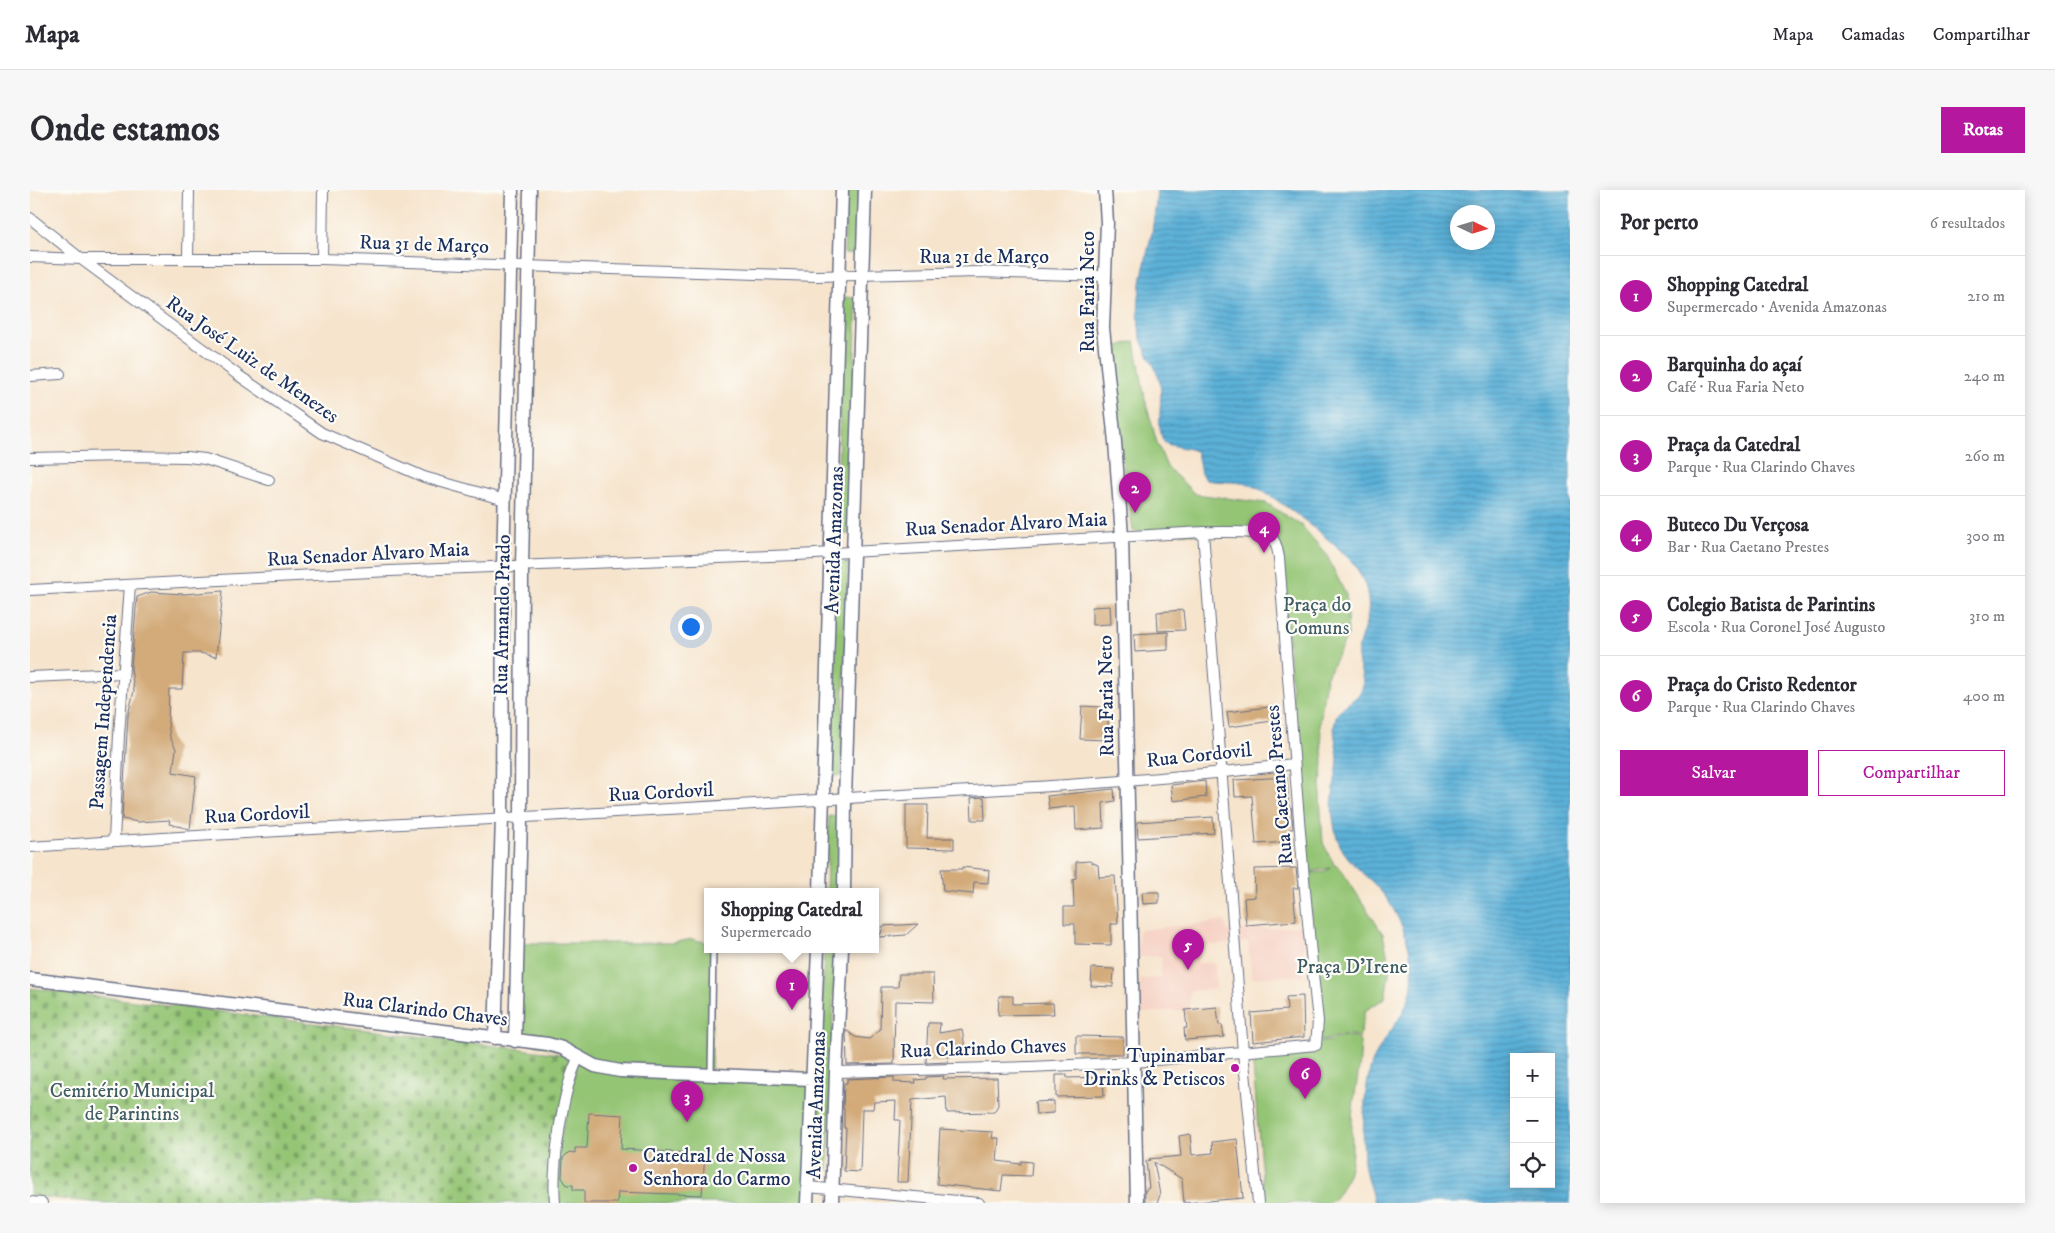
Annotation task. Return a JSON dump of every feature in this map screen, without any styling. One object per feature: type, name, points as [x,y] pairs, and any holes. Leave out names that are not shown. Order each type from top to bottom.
[{"type":"street","points":[[188,258],[190,190]]},
{"type":"street","points":[[322,259],[323,190]]},
{"type":"street","name":"Rua Armando Prado","points":[[496,1038],[502,818],[504,500],[512,190]]},
{"type":"street","name":"Rua Armando Prado","points":[[515,1041],[530,190]]},
{"type":"street","name":"Avenida Amazonas","points":[[820,888],[842,190]]},
{"type":"street","name":"Avenida Amazonas","points":[[844,888],[845,798],[864,275],[865,190]]},
{"type":"street","name":"Rua Faria Neto","points":[[1105,190],[1107,223],[1103,328],[1115,442],[1122,536],[1137,1203]]},
{"type":"street","name":"Rua José Luiz de Menezes","points":[[30,218],[81,259],[261,392],[322,433],[424,477],[504,500]]},
{"type":"street","name":"Rua 31 de Março","points":[[30,257],[81,259],[322,259],[818,276],[978,272],[1104,276]]},
{"type":"street","points":[[30,376],[60,374]]},
{"type":"street","points":[[30,458],[187,457],[206,459],[268,480]]},
{"type":"street","points":[[1203,532],[1243,1052],[1258,1203]]},
{"type":"street","name":"Rua Senador Alvaro Maia","points":[[30,590],[797,555],[1203,532],[1264,535],[1272,538],[1276,546]]},
{"type":"street","name":"Rua Caetano Prestes","points":[[1276,546],[1279,558],[1293,764],[1318,1021]]},
{"type":"street","name":"Passagem Independencia","points":[[114,841],[130,585]]},
{"type":"street","points":[[30,677],[123,673]]},
{"type":"street","name":"Rua Cordovil","points":[[30,847],[1128,781],[1222,773],[1293,764]]},
{"type":"street","name":"Avenida Amazonas","points":[[807,1203],[818,953]]},
{"type":"street","name":"Avenida Amazonas","points":[[832,1203],[842,953]]},
{"type":"street","name":"Rua Clarindo Chaves","points":[[30,979],[555,1046],[595,1066],[620,1071],[812,1080]]},
{"type":"street","name":"Rua Clarindo Chaves","points":[[836,1072],[1135,1062],[1312,1046],[1317,1042],[1318,1021]]},
{"type":"street","points":[[555,1203],[555,1171],[561,1125],[572,1073],[579,1057]]},
{"type":"street","points":[[808,1187],[979,1203]]},
{"type":"street","points":[[30,1202],[42,1203]]},
{"type":"lane","points":[[711,1075],[713,953]]},
{"type":"shaded area","points":[[1225,921],[1227,931],[1302,926],[1304,976],[1251,978],[1248,942],[1199,946],[1198,963],[1215,963],[1216,989],[1190,991],[1189,1010],[1139,1013],[1140,979],[1160,978],[1162,956],[1138,957],[1138,930]]},
{"type":"green space","points":[[847,190],[859,190],[857,254],[844,253]]},
{"type":"green space","points":[[843,297],[857,298],[848,534],[836,534]]},
{"type":"green space","name":"Praça do Comuns","points":[[1135,341],[1145,399],[1157,443],[1167,467],[1195,494],[1266,503],[1302,526],[1326,554],[1346,595],[1348,635],[1326,678],[1320,723],[1323,762],[1320,797],[1323,843],[1335,866],[1338,865],[1383,934],[1390,967],[1385,998],[1365,1011],[1359,1039],[1354,1036],[1345,1035],[1320,1041],[1308,873],[1324,872],[1331,868],[1309,872],[1303,835],[1281,551],[1265,537],[1133,531],[1106,350]]},
{"type":"green space","points":[[835,563],[848,563],[841,776],[829,776]]},
{"type":"green space","points":[[829,816],[840,816],[837,888],[826,888]]},
{"type":"green space","points":[[692,939],[704,942],[704,953],[713,953],[711,1073],[813,1077],[808,1203],[555,1203],[558,1148],[579,1056],[518,1040],[519,943],[672,943]]},
{"type":"green space","points":[[824,953],[835,953],[828,1169],[816,1170]]},
{"type":"green space","name":"Cemitério Municipal de Parintins","points":[[30,988],[569,1055],[550,1203],[103,1203],[30,1196]]},
{"type":"green space","points":[[1344,1036],[1353,1037],[1360,1041],[1360,1051],[1353,1111],[1351,1159],[1344,1184],[1330,1203],[1264,1203],[1252,1053],[1329,1041]]},
{"type":"water","points":[[1157,190],[1570,190],[1570,1203],[1374,1203],[1363,1151],[1364,1110],[1368,1082],[1373,1061],[1401,1015],[1410,995],[1412,971],[1408,945],[1393,908],[1378,888],[1353,864],[1343,850],[1336,834],[1333,819],[1332,800],[1338,760],[1334,733],[1335,722],[1342,708],[1355,698],[1362,689],[1363,680],[1358,654],[1369,606],[1367,590],[1356,567],[1349,559],[1291,510],[1253,486],[1242,483],[1206,480],[1201,474],[1197,452],[1165,443],[1163,440],[1160,427],[1160,383],[1142,341],[1138,308],[1141,282],[1152,232]]},
{"type":"building","points":[[223,591],[216,657],[200,653],[184,653],[182,689],[169,689],[168,722],[170,737],[176,749],[173,772],[196,776],[190,829],[169,824],[170,820],[138,822],[122,819],[128,715],[134,691],[131,668],[137,597],[151,592],[184,594]]},
{"type":"building","points":[[1110,606],[1111,624],[1092,625],[1092,607]]},
{"type":"building","points":[[1183,610],[1185,630],[1158,631],[1157,612]]},
{"type":"building","points":[[1168,632],[1168,650],[1135,652],[1134,634]]},
{"type":"building","points":[[1082,706],[1100,707],[1099,717],[1108,718],[1108,740],[1080,739]]},
{"type":"building","points":[[1278,706],[1280,720],[1229,727],[1227,712]]},
{"type":"building","points":[[1287,777],[1289,808],[1291,807],[1293,829],[1289,829],[1290,842],[1256,844],[1252,796],[1235,797],[1234,780]]},
{"type":"building","points":[[1205,781],[1206,797],[1173,801],[1171,785]]},
{"type":"building","points":[[1114,789],[1115,801],[1103,803],[1104,828],[1076,830],[1075,806],[1049,809],[1047,796]]},
{"type":"building","points":[[984,797],[985,820],[972,820],[971,798]]},
{"type":"building","points":[[906,805],[928,805],[927,838],[954,838],[954,849],[906,848]]},
{"type":"building","points":[[1213,817],[1214,833],[1138,838],[1137,822]]},
{"type":"building","points":[[1089,861],[1098,865],[1099,877],[1115,876],[1118,924],[1111,924],[1111,945],[1075,944],[1075,924],[1064,924],[1064,907],[1074,907],[1073,879],[1076,878],[1076,862]]},
{"type":"building","points":[[962,867],[989,870],[988,883],[974,882],[973,894],[943,891],[941,869],[962,869]]},
{"type":"building","points":[[1296,868],[1298,888],[1293,888],[1296,921],[1246,925],[1244,898],[1255,897],[1254,869]]},
{"type":"building","points":[[1142,892],[1159,892],[1159,903],[1143,904]]},
{"type":"building","points":[[918,924],[906,935],[880,937],[883,926]]},
{"type":"building","points":[[1092,968],[1114,969],[1113,987],[1091,986]]},
{"type":"building","points":[[899,974],[933,974],[934,1002],[895,1001],[894,1064],[847,1065],[846,1030],[855,1037],[869,1039],[880,1030],[881,987],[898,987]]},
{"type":"building","points":[[999,996],[1013,996],[1013,1004],[1053,1003],[1054,1014],[998,1015]]},
{"type":"building","points":[[1303,996],[1304,1037],[1253,1042],[1251,1013],[1287,1010],[1286,997]]},
{"type":"building","points":[[1217,1007],[1219,1025],[1222,1025],[1224,1037],[1185,1040],[1184,1028],[1187,1028],[1185,1010]]},
{"type":"building","points":[[928,1023],[940,1023],[939,1033],[962,1029],[966,1053],[949,1056],[948,1062],[926,1063]]},
{"type":"building","points":[[1076,1036],[1123,1037],[1123,1054],[1076,1054]]},
{"type":"building","points":[[1056,1075],[1067,1075],[1067,1078],[1103,1077],[1104,1096],[1056,1097]]},
{"type":"building","points":[[944,1076],[943,1079],[997,1078],[998,1105],[994,1112],[947,1113],[946,1097],[912,1100],[908,1182],[897,1182],[900,1120],[895,1120],[896,1101],[874,1102],[873,1109],[862,1109],[860,1172],[844,1171],[846,1128],[844,1128],[843,1109],[844,1083],[847,1083],[847,1079],[894,1077],[894,1082],[916,1083],[915,1080],[926,1079],[926,1077]]},
{"type":"building","points":[[1054,1101],[1054,1113],[1036,1114],[1035,1102]]},
{"type":"building","name":"Catedral de Nossa Senhora do Carmo","points":[[589,1113],[623,1115],[621,1149],[705,1154],[702,1195],[618,1192],[617,1203],[584,1203],[584,1190],[573,1190],[573,1185],[567,1185],[562,1178],[563,1158],[569,1152],[575,1153],[575,1148],[587,1148]]},
{"type":"building","points":[[940,1129],[993,1132],[992,1138],[999,1138],[997,1161],[1021,1164],[1021,1161],[1032,1162],[1031,1176],[1003,1175],[1001,1191],[937,1184]]},
{"type":"building","points":[[1190,1134],[1192,1155],[1213,1153],[1212,1142],[1237,1139],[1243,1198],[1184,1203],[1182,1179],[1154,1162],[1160,1195],[1157,1203],[1145,1203],[1145,1190],[1149,1188],[1146,1161],[1151,1160],[1149,1159],[1181,1156],[1179,1136]]},
{"type":"place","name":"Barquinha do açaí","points":[[1135,513]]},
{"type":"place","name":"Buteco Du Verçosa","points":[[1264,553]]},
{"type":"place","name":"Colegio Batista de Parintins","points":[[1188,970]]},
{"type":"place","name":"Shopping Catedral","points":[[792,1010]]},
{"type":"place","name":"Tupinambar Drinks & Petiscos","points":[[1235,1068]]},
{"type":"place","name":"Praça do Cristo Redentor","points":[[1305,1099]]},
{"type":"place","name":"Praça da Catedral","points":[[687,1122]]},
{"type":"place","name":"Catedral de Nossa Senhora do Carmo","points":[[633,1168]]},
{"type":"park label","name":"Praça D'Irene","points":[[1352,967]]}]
